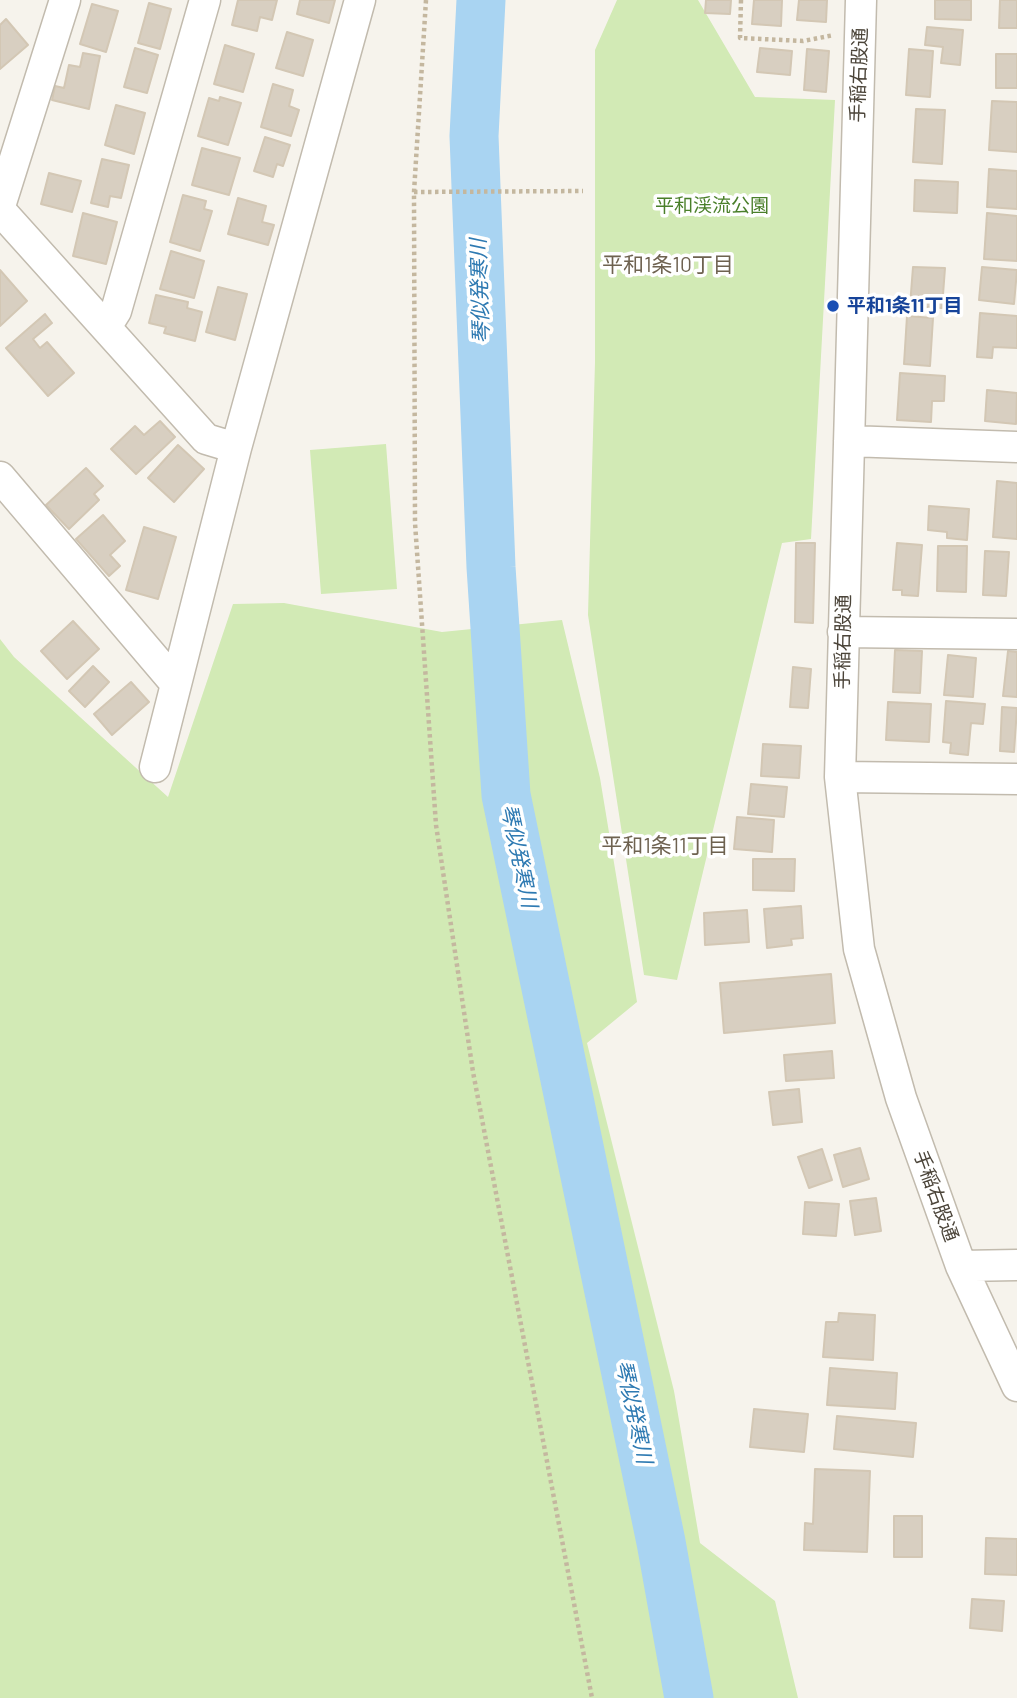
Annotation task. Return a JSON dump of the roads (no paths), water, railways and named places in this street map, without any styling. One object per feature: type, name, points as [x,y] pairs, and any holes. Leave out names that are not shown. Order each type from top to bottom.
[{"type":"street","points":[[65,0],[0,208],[206,439],[236,448]]},
{"type":"street","points":[[106,327],[116,311],[205,0]]},
{"type":"street","points":[[155,766],[236,448],[360,0]]},
{"type":"street","name":"手稲右股通","points":[[862,0],[840,777],[859,948],[901,1098],[961,1266],[1017,1385]]},
{"type":"street","points":[[849,441],[1017,447]]},
{"type":"street","points":[[0,477],[176,684]]},
{"type":"street","points":[[843,632],[1017,634]]},
{"type":"street","points":[[840,777],[1017,779]]},
{"type":"street","points":[[961,1266],[1017,1265]]},
{"type":"waterway","name":"琴似発寒川","points":[[481,0],[474,136],[491,567],[506,795],[661,1542],[689,1698]]},
{"type":"place","name":"平和1条11丁目","points":[[833,306]]},
{"type":"district","name":"平和1条10丁目","points":[[668,265]]},
{"type":"district","name":"平和1条11丁目","points":[[665,846]]},
{"type":"park label","name":"平和渓流公園","points":[[712,206]]}]
